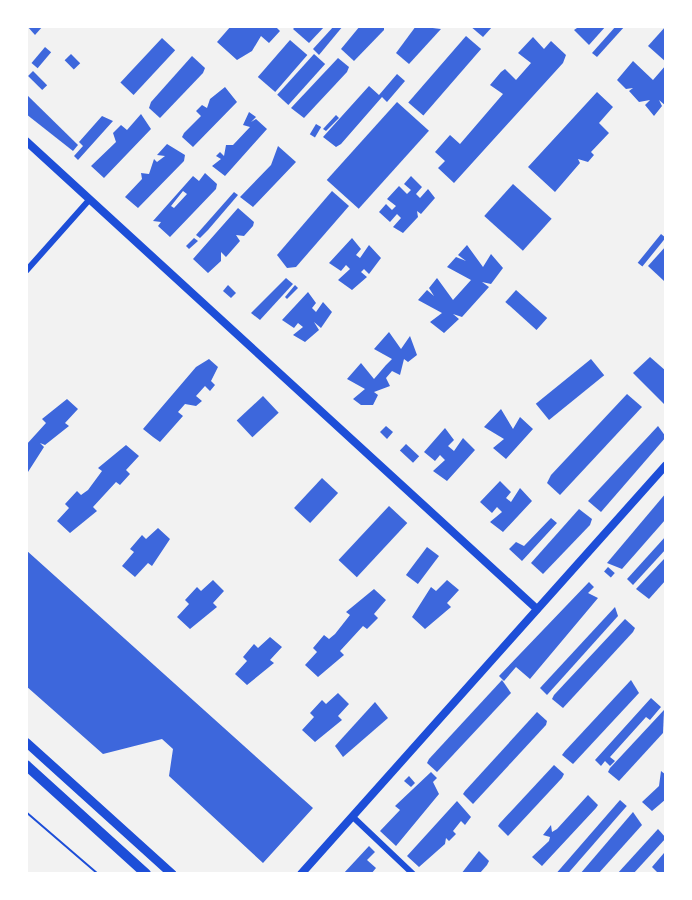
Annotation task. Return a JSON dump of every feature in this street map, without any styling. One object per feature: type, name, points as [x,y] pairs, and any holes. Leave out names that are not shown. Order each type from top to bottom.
[{"type":"main road","points":[[26,742],[172,874]]},
{"type":"main road","points":[[26,765],[146,874]]},
{"type":"street","points":[[26,141],[537,609]]},
{"type":"street","points":[[26,271],[90,199]]},
{"type":"street","points":[[301,874],[666,465]]},
{"type":"street","points":[[353,817],[413,874]]},
{"type":"path","points":[[26,812],[98,874]]},
{"type":"building","points":[[27,26],[43,26],[35,35]]},
{"type":"building","points":[[231,26],[275,26],[280,31],[269,43],[261,36],[252,51],[237,60],[217,42]]},
{"type":"building","points":[[296,26],[325,26],[309,43],[293,29]]},
{"type":"building","points":[[334,26],[343,26],[319,55],[313,49]]},
{"type":"building","points":[[360,26],[384,26],[384,30],[354,61],[341,49]]},
{"type":"building","points":[[416,26],[441,29],[409,64],[396,53]]},
{"type":"building","points":[[470,26],[493,26],[483,37]]},
{"type":"building","points":[[580,26],[606,26],[589,45],[574,30]]},
{"type":"building","points":[[616,26],[625,26],[597,57],[592,53]]},
{"type":"building","points":[[666,26],[666,62],[648,46]]},
{"type":"building","points":[[466,36],[481,49],[423,116],[408,102]]},
{"type":"building","points":[[533,37],[544,49],[551,41],[566,55],[563,63],[454,183],[438,168],[445,161],[435,152],[450,135],[460,144],[503,94],[490,85],[501,72],[505,69],[516,80],[531,63],[518,53]]},
{"type":"building","points":[[162,38],[175,50],[134,95],[120,83]]},
{"type":"building","points":[[290,40],[307,55],[275,92],[258,77]]},
{"type":"building","points":[[45,47],[51,52],[38,68],[32,63]]},
{"type":"building","points":[[71,54],[80,63],[74,70],[65,60]]},
{"type":"building","points":[[314,54],[325,64],[288,105],[277,95]]},
{"type":"building","points":[[192,56],[205,68],[203,73],[160,118],[149,108],[151,102]]},
{"type":"building","points":[[338,58],[349,67],[347,72],[304,118],[291,108]]},
{"type":"building","points":[[633,61],[653,80],[666,65],[666,106],[659,100],[662,106],[654,116],[645,105],[650,100],[639,102],[629,91],[633,88],[626,89],[617,80]]},
{"type":"building","points":[[33,71],[47,85],[42,90],[28,76]]},
{"type":"building","points":[[397,74],[405,81],[387,102],[382,97],[341,144],[336,147],[323,137],[369,86],[379,95]]},
{"type":"building","points":[[225,87],[237,102],[193,147],[182,137],[184,133],[201,116],[196,111],[202,105],[207,108],[210,99]]},
{"type":"building","points":[[597,92],[613,107],[599,123],[609,133],[591,152],[594,155],[588,162],[578,159],[580,163],[555,192],[528,167]]},
{"type":"building","points":[[26,94],[78,145],[73,151],[26,114]]},
{"type":"building","points":[[397,102],[429,131],[359,209],[327,180]]},
{"type":"building","points":[[249,112],[256,117],[251,122],[256,119],[267,129],[225,176],[212,166],[221,159],[216,156],[220,152],[224,156],[226,145],[233,145],[250,127],[243,125]]},
{"type":"building","points":[[141,114],[151,129],[104,178],[91,166],[116,142],[113,133],[121,125],[127,130]]},
{"type":"building","points":[[336,115],[339,118],[326,131],[323,129]]},
{"type":"building","points":[[102,116],[113,121],[78,160],[74,156],[83,146],[79,142]]},
{"type":"building","points":[[316,124],[321,127],[315,137],[310,134]]},
{"type":"building","points":[[167,144],[185,155],[184,161],[138,208],[125,197],[142,179],[141,173],[149,174],[154,159],[157,162],[165,156],[157,155]]},
{"type":"building","points":[[278,146],[296,162],[253,207],[240,197],[271,165]]},
{"type":"building","points":[[205,173],[217,184],[216,189],[170,237],[158,226],[161,222],[153,221],[193,176],[199,181]],"holes":[[[183,191],[187,194],[174,208],[171,206]]]},
{"type":"building","points":[[411,176],[422,187],[416,194],[420,198],[428,189],[435,198],[421,214],[417,211],[418,217],[403,233],[393,227],[401,218],[397,214],[390,222],[379,212],[386,204],[392,210],[396,206],[387,199],[399,186],[407,194],[411,190],[404,184]]},
{"type":"building","points":[[513,184],[552,219],[523,251],[484,216]]},
{"type":"building","points":[[332,191],[349,206],[296,267],[287,268],[277,255]]},
{"type":"building","points":[[234,192],[238,195],[208,230],[200,238],[196,235]]},
{"type":"building","points":[[238,208],[254,222],[253,226],[244,236],[236,235],[240,241],[226,257],[221,252],[221,261],[208,273],[193,259]]},
{"type":"building","points":[[661,234],[666,238],[642,267],[638,263]]},
{"type":"building","points":[[194,238],[198,241],[189,249],[186,246]]},
{"type":"building","points":[[352,238],[361,249],[356,255],[360,258],[369,245],[381,258],[369,274],[364,269],[361,272],[367,277],[352,290],[338,280],[350,269],[346,265],[341,271],[329,263]]},
{"type":"building","points":[[467,245],[483,267],[491,254],[503,268],[491,284],[482,282],[489,287],[462,317],[453,314],[459,319],[444,333],[430,322],[442,313],[418,300],[427,290],[434,296],[429,288],[437,278],[453,300],[471,280],[447,267],[456,257],[466,261],[458,255]]},
{"type":"building","points":[[666,246],[666,279],[664,281],[648,266]]},
{"type":"building","points":[[286,278],[293,284],[260,320],[251,313]]},
{"type":"building","points":[[228,285],[236,293],[231,298],[223,291]]},
{"type":"building","points":[[295,285],[298,288],[287,299],[285,297]]},
{"type":"building","points":[[516,290],[547,318],[537,330],[505,302]]},
{"type":"building","points":[[308,292],[316,303],[312,308],[316,312],[323,302],[332,312],[321,328],[314,322],[319,330],[305,342],[293,335],[303,327],[298,323],[294,328],[282,320]]},
{"type":"building","points":[[389,332],[401,349],[410,336],[417,355],[408,362],[404,359],[400,375],[392,371],[386,378],[390,386],[374,392],[378,395],[373,405],[361,405],[353,399],[365,389],[347,379],[361,363],[374,379],[392,359],[374,349]]},
{"type":"building","points":[[650,357],[666,371],[666,406],[633,373]]},
{"type":"building","points":[[209,359],[218,367],[211,381],[215,385],[210,391],[205,386],[196,396],[202,401],[196,406],[185,404],[178,412],[183,416],[160,442],[143,429],[196,367]]},
{"type":"building","points":[[591,359],[604,375],[549,420],[536,404]]},
{"type":"building","points":[[627,394],[642,407],[560,495],[547,483],[551,475]]},
{"type":"building","points":[[263,396],[279,413],[252,437],[237,421]]},
{"type":"building","points":[[67,399],[78,409],[65,423],[69,426],[45,445],[40,443],[44,447],[28,472],[26,445],[46,423],[42,419]]},
{"type":"building","points":[[501,409],[513,429],[520,417],[533,429],[506,459],[493,448],[504,439],[484,427]]},
{"type":"building","points":[[386,426],[393,432],[387,439],[380,432]]},
{"type":"building","points":[[658,426],[666,437],[601,512],[588,501]]},
{"type":"building","points":[[445,428],[454,440],[448,446],[454,451],[463,438],[475,450],[447,481],[433,471],[445,460],[440,455],[435,461],[424,452]]},
{"type":"building","points":[[406,444],[419,456],[413,463],[400,451]]},
{"type":"building","points":[[126,445],[139,456],[126,470],[130,474],[120,485],[116,482],[93,507],[97,511],[70,533],[57,521],[69,508],[65,504],[77,491],[81,495],[88,490],[102,471],[98,468]]},
{"type":"building","points":[[322,478],[338,493],[310,523],[294,508]]},
{"type":"building","points":[[500,481],[511,492],[506,498],[511,502],[520,488],[532,501],[503,532],[490,522],[502,512],[497,507],[492,513],[480,502]]},
{"type":"building","points":[[666,493],[665,520],[622,569],[607,563]]},
{"type":"building","points":[[389,506],[407,523],[357,577],[339,560]]},
{"type":"building","points":[[579,509],[592,519],[590,525],[543,574],[531,563]]},
{"type":"building","points":[[551,518],[557,523],[522,561],[509,549],[516,542],[524,546]]},
{"type":"building","points":[[158,528],[170,539],[152,566],[148,563],[135,577],[122,566],[134,552],[130,549],[142,535],[146,539]]},
{"type":"building","points":[[666,536],[666,549],[633,585],[627,579]]},
{"type":"building","points":[[427,547],[439,556],[418,584],[406,575]]},
{"type":"building","points":[[26,550],[313,808],[263,863],[169,776],[173,749],[162,739],[103,754],[26,686]]},
{"type":"building","points":[[664,559],[666,580],[649,599],[636,589]]},
{"type":"building","points":[[608,567],[615,573],[611,577],[604,572]]},
{"type":"building","points":[[213,580],[224,591],[213,603],[217,607],[190,629],[177,617],[189,604],[185,600],[197,587],[201,591]]},
{"type":"building","points":[[447,580],[459,590],[447,603],[451,607],[425,629],[412,617],[431,587],[436,591]]},
{"type":"building","points":[[589,582],[594,587],[588,593],[598,598],[530,679],[516,667],[504,681],[499,676]]},
{"type":"building","points":[[374,589],[386,600],[374,614],[378,618],[367,629],[363,626],[340,651],[344,655],[318,677],[305,665],[317,652],[313,648],[324,635],[329,639],[335,634],[350,615],[346,612]]},
{"type":"building","points":[[615,607],[618,616],[547,695],[540,688]]},
{"type":"building","points":[[625,619],[635,628],[633,632],[563,708],[552,699],[554,695]]},
{"type":"building","points":[[270,637],[282,647],[270,660],[274,663],[247,685],[235,674],[247,661],[243,657],[254,644],[258,648]]},
{"type":"building","points":[[502,680],[511,693],[437,772],[427,763],[429,759]]},
{"type":"building","points":[[631,680],[639,693],[573,764],[562,755]]},
{"type":"building","points":[[338,693],[349,704],[338,716],[342,720],[315,742],[302,730],[314,717],[310,713],[322,700],[326,704]]},
{"type":"building","points":[[651,698],[661,707],[650,720],[646,717],[610,757],[615,761],[610,766],[605,761],[601,766],[595,760]]},
{"type":"building","points":[[375,702],[388,718],[343,757],[335,746]]},
{"type":"building","points":[[664,710],[663,733],[619,781],[608,772],[610,768]]},
{"type":"building","points":[[537,712],[547,721],[546,725],[473,804],[463,794],[465,791]]},
{"type":"building","points":[[554,765],[564,774],[562,778],[508,836],[498,826]]},
{"type":"building","points":[[661,771],[666,775],[666,799],[652,811],[642,802],[659,786]]},
{"type":"building","points":[[431,772],[437,778],[433,782],[439,794],[396,846],[380,831],[400,810],[395,806]]},
{"type":"building","points":[[409,776],[415,783],[411,787],[404,781]]},
{"type":"building","points":[[588,795],[598,805],[542,866],[532,857],[549,841],[550,837],[543,835],[551,825],[552,832],[557,829]]},
{"type":"building","points":[[620,800],[627,806],[568,874],[556,874]]},
{"type":"building","points":[[457,801],[471,817],[465,825],[461,821],[453,831],[456,834],[449,841],[446,838],[445,844],[419,867],[407,856]]},
{"type":"building","points":[[633,812],[642,825],[598,874],[580,874]]},
{"type":"building","points":[[658,829],[666,838],[633,874],[617,874]]},
{"type":"building","points":[[369,846],[375,852],[367,860],[376,868],[371,874],[343,874]]},
{"type":"building","points":[[479,851],[489,861],[487,865],[480,873],[461,874]]},
{"type":"building","points":[[664,853],[666,874],[659,874],[652,867]]}]
